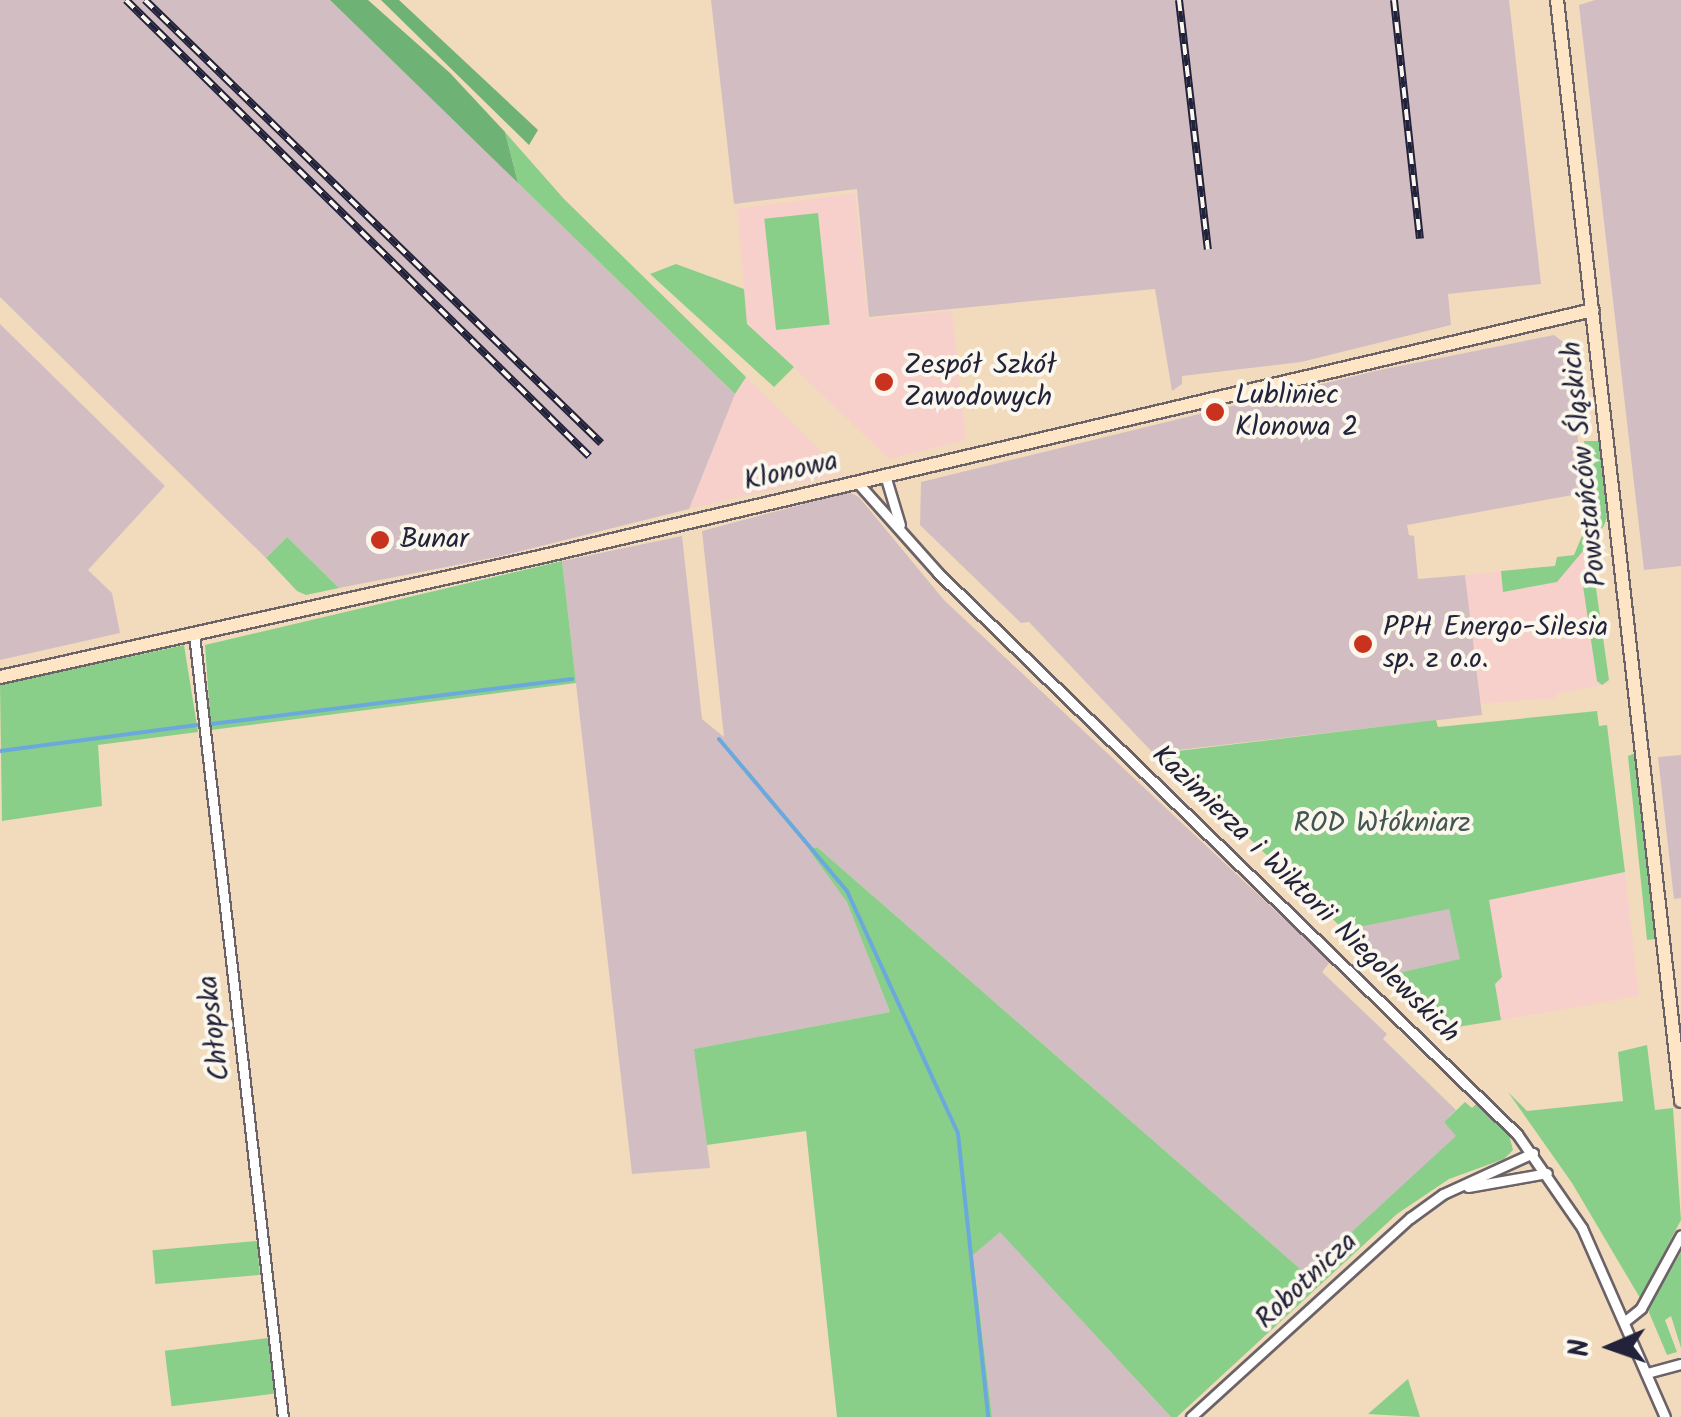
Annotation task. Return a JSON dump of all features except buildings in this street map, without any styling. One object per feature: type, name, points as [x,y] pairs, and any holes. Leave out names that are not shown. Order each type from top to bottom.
[{"type":"street","name":"Powstańców Śląskich","points":[[1557,0],[1681,1101]]},
{"type":"street","name":"Klonowa","points":[[0,677],[1593,310]]},
{"type":"street","points":[[886,475],[890,504],[906,536]]},
{"type":"street","name":"Kazimierza i Wiktorii Niegolewskich","points":[[857,482],[906,536],[1495,1109],[1533,1153],[1582,1228],[1665,1417]]},
{"type":"street","name":"Chłopska","points":[[194,634],[283,1417]]},
{"type":"street","name":"Robotnicza","points":[[1191,1417],[1434,1199],[1533,1153]]},
{"type":"street","name":"Robotnicza","points":[[1460,1188],[1547,1173]]},
{"type":"street","points":[[1624,1322],[1642,1308],[1681,1235]]},
{"type":"street","points":[[1647,1373],[1681,1364]]},
{"type":"shaded area","points":[[0,0],[330,0],[735,394],[689,509],[497,557],[339,588],[287,537],[266,558],[0,297]]},
{"type":"shaded area","points":[[711,0],[1509,0],[1541,284],[1448,294],[1451,325],[1301,362],[1182,376],[1182,384],[1172,391],[1155,289],[869,317],[857,189],[734,204]]},
{"type":"shaded area","points":[[1595,0],[1681,0],[1681,566],[1644,570],[1579,5]]},
{"type":"shaded area","name":"Zespół Szkół Zawodowych","points":[[855,193],[868,319],[952,311],[966,440],[889,459],[747,323],[737,209]]},
{"type":"shaded area","points":[[0,324],[165,486],[88,570],[112,593],[120,633],[0,660]]},
{"type":"shaded area","points":[[1554,335],[1567,345],[1584,493],[1407,525],[1409,535],[1414,536],[1418,579],[1465,575],[1482,715],[1153,753],[1029,622],[1021,623],[920,525],[921,482],[1375,371]]},
{"type":"shaded area","points":[[746,377],[843,473],[689,509],[735,394]]},
{"type":"shaded area","points":[[849,492],[859,497],[944,600],[1330,962],[1322,972],[1387,1034],[1383,1039],[1456,1110],[1444,1122],[1457,1136],[1306,1274],[817,847],[809,850],[847,901],[890,1012],[695,1049],[710,1168],[632,1174],[562,561],[682,536],[702,719],[724,737],[702,531]]},
{"type":"shaded area","points":[[1590,543],[1608,684],[1559,693],[1555,698],[1481,704],[1465,575],[1572,564]]},
{"type":"shaded area","points":[[1681,755],[1681,898],[1674,899],[1658,757]]},
{"type":"shaded area","points":[[1625,872],[1639,996],[1444,1030],[1389,975],[1460,959],[1449,908]]},
{"type":"shaded area","points":[[1449,908],[1461,959],[1389,975],[1344,930]]},
{"type":"shaded area","points":[[1000,1231],[1171,1417],[992,1417],[973,1255]]},
{"type":"green space","points":[[330,0],[368,0],[450,73],[505,132],[518,183]]},
{"type":"green space","points":[[381,0],[399,0],[538,130],[529,145]]},
{"type":"green space","points":[[505,132],[564,199],[746,377],[735,394],[518,183]]},
{"type":"green space","points":[[818,213],[830,324],[776,330],[764,219]]},
{"type":"green space","points":[[676,264],[744,289],[747,324],[794,367],[774,387],[650,274]]},
{"type":"green space","points":[[1584,441],[1599,441],[1607,517],[1604,526],[1557,582],[1503,592],[1501,571],[1555,566],[1557,557],[1574,555],[1587,524],[1592,522]]},
{"type":"green space","points":[[287,537],[339,588],[306,595],[297,591],[266,558]]},
{"type":"green space","points":[[562,561],[576,683],[211,730],[205,645]]},
{"type":"green space","points":[[1590,579],[1595,581],[1609,680],[1602,685],[1597,681],[1583,586]]},
{"type":"green space","points":[[184,645],[198,732],[98,745],[102,806],[2,821],[0,685]]},
{"type":"green space","name":"ROD Włókniarz","points":[[1597,711],[1599,726],[1607,725],[1625,872],[1489,900],[1502,977],[1495,984],[1501,1020],[1444,1029],[1389,975],[1460,959],[1449,909],[1344,930],[1161,753],[1436,720],[1438,727]]},
{"type":"green space","points":[[1635,753],[1656,939],[1647,940],[1628,756]]},
{"type":"green space","points":[[817,847],[1306,1274],[1456,1136],[1444,1122],[1465,1102],[1472,1108],[1478,1102],[1508,1131],[1513,1150],[1504,1159],[1449,1179],[1397,1214],[1177,1417],[1171,1417],[1000,1232],[973,1255],[992,1417],[837,1417],[806,1131],[707,1145],[694,1049],[890,1012],[847,902],[809,850]]},
{"type":"green space","points":[[1647,1045],[1655,1110],[1673,1108],[1681,1220],[1640,1298],[1572,1183],[1508,1092],[1527,1111],[1623,1101],[1618,1052]]},
{"type":"green space","points":[[257,1241],[260,1275],[155,1284],[152,1250]]},
{"type":"green space","points":[[1681,1252],[1681,1348],[1671,1316],[1665,1320],[1677,1352],[1667,1355],[1648,1310]]},
{"type":"green space","points":[[268,1338],[275,1394],[172,1406],[165,1351]]},
{"type":"green space","points":[[1408,1379],[1420,1417],[1368,1414]]},
{"type":"waterway","points":[[211,724],[572,679]]},
{"type":"waterway","points":[[0,751],[197,725]]},
{"type":"waterway","points":[[719,739],[847,891],[958,1134],[988,1417]]},
{"type":"railway","points":[[126,0],[589,456]]},
{"type":"railway","points":[[145,0],[601,443]]},
{"type":"railway","points":[[1179,0],[1208,249]]},
{"type":"railway","points":[[1394,0],[1420,239]]},
{"type":"place","name":"Zespół Szkół Zawodowych","points":[[884,382]]},
{"type":"place","name":"Lubliniec Klonowa 2","points":[[1215,412]]},
{"type":"place","name":"Bunar","points":[[380,540]]},
{"type":"place","name":"PPH Energo-Silesia sp. z o.o.","points":[[1363,644]]}]
